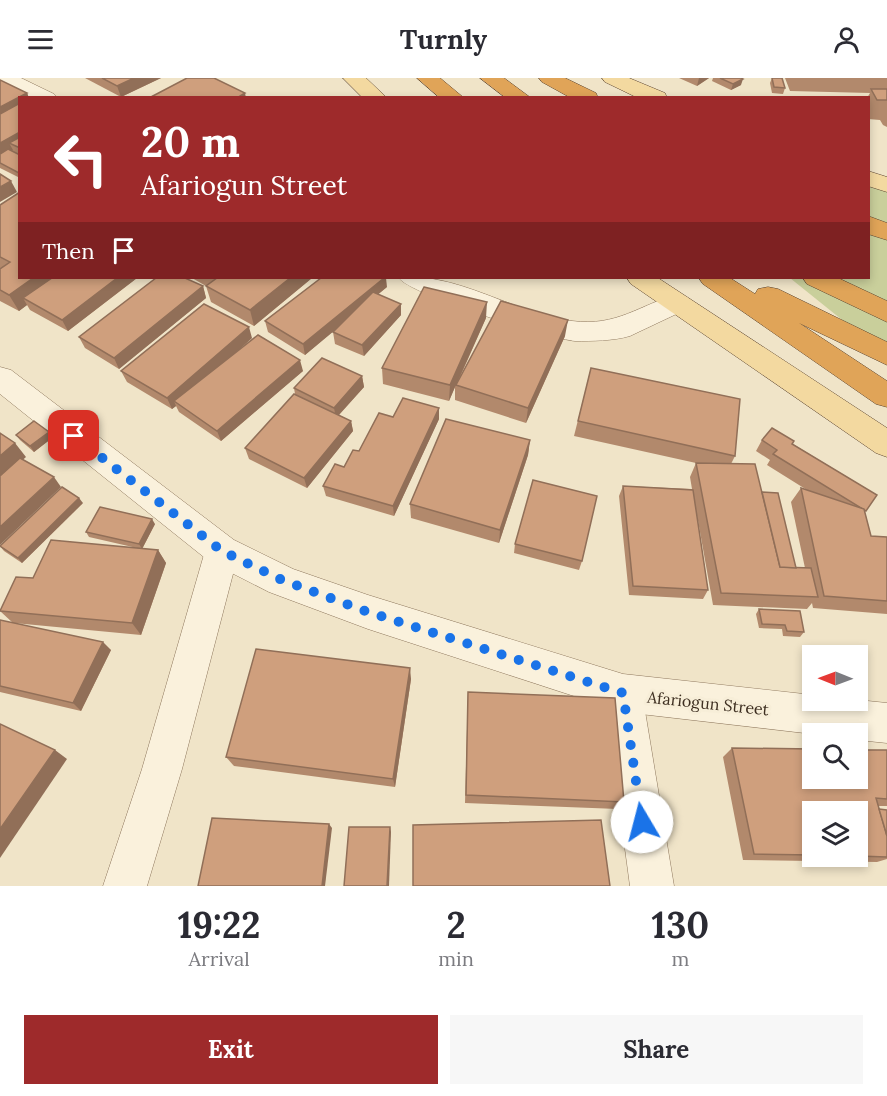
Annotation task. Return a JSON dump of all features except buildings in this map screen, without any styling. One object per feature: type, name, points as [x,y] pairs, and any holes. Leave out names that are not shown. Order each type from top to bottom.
[{"type":"highway","points":[[427,78],[451,96]]},
{"type":"highway","points":[[490,78],[518,96]]},
{"type":"highway","points":[[549,78],[584,96]]},
{"type":"highway","points":[[870,225],[887,232]]},
{"type":"highway","points":[[713,279],[887,396]]},
{"type":"highway","points":[[734,279],[887,354]]},
{"type":"highway","points":[[818,279],[887,312]]},
{"type":"main road","points":[[353,78],[375,96]]},
{"type":"main road","points":[[612,78],[652,96]]},
{"type":"main road","points":[[870,179],[887,185]]},
{"type":"main road","points":[[642,279],[887,444]]},
{"type":"street","points":[[5,78],[43,96]]},
{"type":"street","points":[[414,279],[508,314],[573,331],[620,329],[678,303]]},
{"type":"street","name":"Afariogun Street","points":[[0,378],[222,551],[282,580],[368,612],[623,693],[887,723]]},
{"type":"street","points":[[125,886],[162,770],[222,551]]},
{"type":"street","points":[[623,693],[652,886]]},
{"type":"green space","points":[[870,182],[887,189],[887,356],[791,279],[870,279]]},
{"type":"route","points":[[74,436],[222,551],[282,580],[368,612],[623,693],[642,822]]}]
